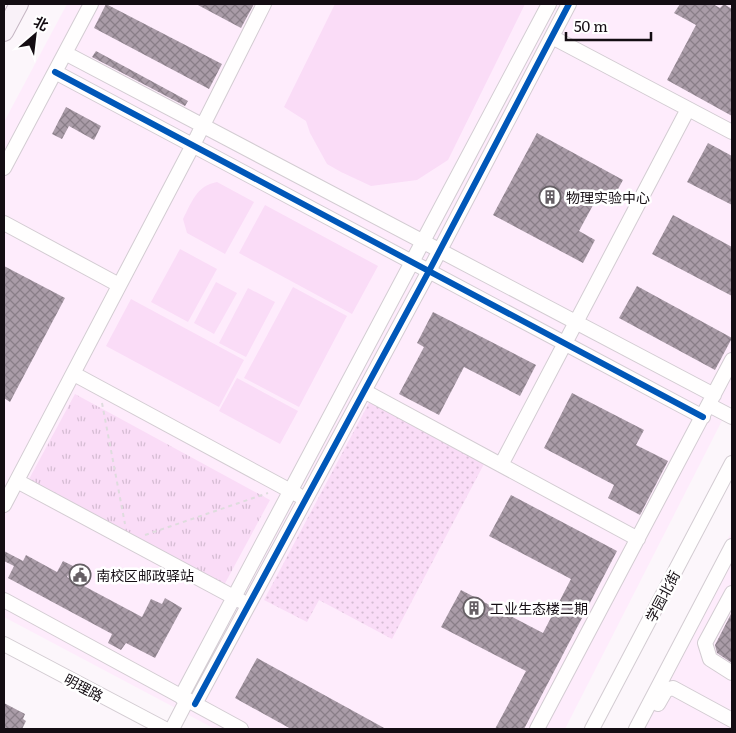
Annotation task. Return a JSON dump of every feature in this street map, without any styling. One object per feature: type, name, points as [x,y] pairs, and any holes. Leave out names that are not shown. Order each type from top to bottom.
[{"type":"main road","points":[[4,32],[19,4]]},
{"type":"street","points":[[4,168],[92,4]]},
{"type":"street","points":[[4,506],[193,145],[264,4]]},
{"type":"street","points":[[188,700],[234,597],[549,4]]},
{"type":"street","points":[[172,729],[188,700],[248,605],[429,271],[569,4]]},
{"type":"street","points":[[552,38],[732,132]]},
{"type":"street","points":[[65,53],[576,323],[708,406]]},
{"type":"street","points":[[55,72],[565,344],[732,417]]},
{"type":"street","points":[[501,465],[688,109]]},
{"type":"street","points":[[4,223],[120,285]]},
{"type":"street","points":[[537,729],[732,360]]},
{"type":"street","points":[[74,374],[306,499]]},
{"type":"street","points":[[364,392],[638,539]]},
{"type":"street","name":"学园北街","points":[[592,729],[732,463]]},
{"type":"street","points":[[17,481],[248,605]]},
{"type":"street","points":[[636,729],[731,549]]},
{"type":"street","points":[[732,593],[705,643],[710,659],[732,673]]},
{"type":"street","points":[[4,600],[241,729]]},
{"type":"street","name":"明理路","points":[[4,644],[165,729]]},
{"type":"street","points":[[665,674],[732,710]]},
{"type":"street","points":[[645,729],[666,690],[673,688],[732,720]]},
{"type":"path","points":[[99,388],[129,541],[268,493],[274,482]]},
{"type":"shaded area","points":[[67,4],[732,4],[732,401],[565,729],[215,729],[4,617],[4,122]]},
{"type":"shaded area","points":[[732,531],[732,729],[629,729]]},
{"type":"green space","points":[[335,4],[525,4],[448,160],[417,180],[371,186],[341,172],[327,164],[310,133],[306,121],[284,107]]},
{"type":"green space","points":[[217,182],[254,202],[225,254],[187,233],[183,219],[199,191]]},
{"type":"green space","points":[[265,205],[378,266],[352,314],[239,253]]},
{"type":"green space","points":[[180,249],[217,269],[188,322],[151,302]]},
{"type":"green space","points":[[216,282],[237,293],[214,334],[194,323]]},
{"type":"green space","points":[[293,287],[347,316],[299,407],[244,378]]},
{"type":"green space","points":[[248,288],[275,302],[246,357],[219,343]]},
{"type":"green space","points":[[131,299],[244,360],[219,407],[106,346]]},
{"type":"green space","points":[[237,378],[298,411],[280,444],[219,411]]},
{"type":"green space","points":[[75,394],[270,500],[223,587],[28,481]]},
{"type":"green space","points":[[370,401],[485,462],[392,639],[319,600],[307,622],[264,600]]},
{"type":"building","points":[[106,4],[222,64],[209,89],[94,28]]},
{"type":"building","points":[[196,4],[254,4],[241,28]]},
{"type":"building","points":[[680,4],[713,4],[720,8],[724,4],[732,9],[732,116],[667,80],[696,25],[674,13]]},
{"type":"building","points":[[96,51],[188,101],[185,106],[92,57]]},
{"type":"building","points":[[66,107],[101,126],[94,140],[69,126],[62,139],[52,134]]},
{"type":"building","name":"物理实验中心","points":[[537,133],[623,180],[612,200],[599,194],[579,231],[595,240],[583,263],[493,215]]},
{"type":"building","points":[[708,143],[732,156],[732,205],[687,182]]},
{"type":"building","points":[[673,215],[732,247],[732,296],[652,254]]},
{"type":"building","points":[[4,266],[65,298],[10,402],[4,398]]},
{"type":"building","points":[[637,286],[732,338],[715,370],[619,318]]},
{"type":"building","points":[[433,312],[536,365],[520,396],[464,367],[439,415],[399,394],[424,347],[417,343]]},
{"type":"building","points":[[572,393],[644,430],[636,445],[668,461],[640,515],[608,498],[614,485],[544,448]]},
{"type":"building","name":"工业生态楼二期","points":[[511,495],[617,551],[524,729],[495,729],[526,671],[441,627],[461,590],[543,633],[571,579],[489,536]]},
{"type":"building","points":[[4,551],[23,561],[26,555],[57,572],[63,561],[73,566],[67,577],[142,617],[151,599],[162,604],[165,598],[182,608],[155,658],[126,643],[121,650],[108,643],[112,634],[8,578],[14,566],[4,561]]},
{"type":"building","points":[[732,612],[732,663],[717,653],[715,645]]},
{"type":"building","points":[[257,658],[386,729],[291,729],[235,698]]},
{"type":"building","points":[[4,703],[25,714],[23,719],[26,721],[22,729],[4,729]]},
{"type":"cycle path","points":[[195,704],[429,271],[569,4]]},
{"type":"cycle path","points":[[55,72],[703,417]]},
{"type":"place","name":"物理实验中心","points":[[550,197]]},
{"type":"place","name":"南校区邮政驿站","points":[[80,575]]},
{"type":"place","name":"工业生态楼二期","points":[[474,608]]}]
